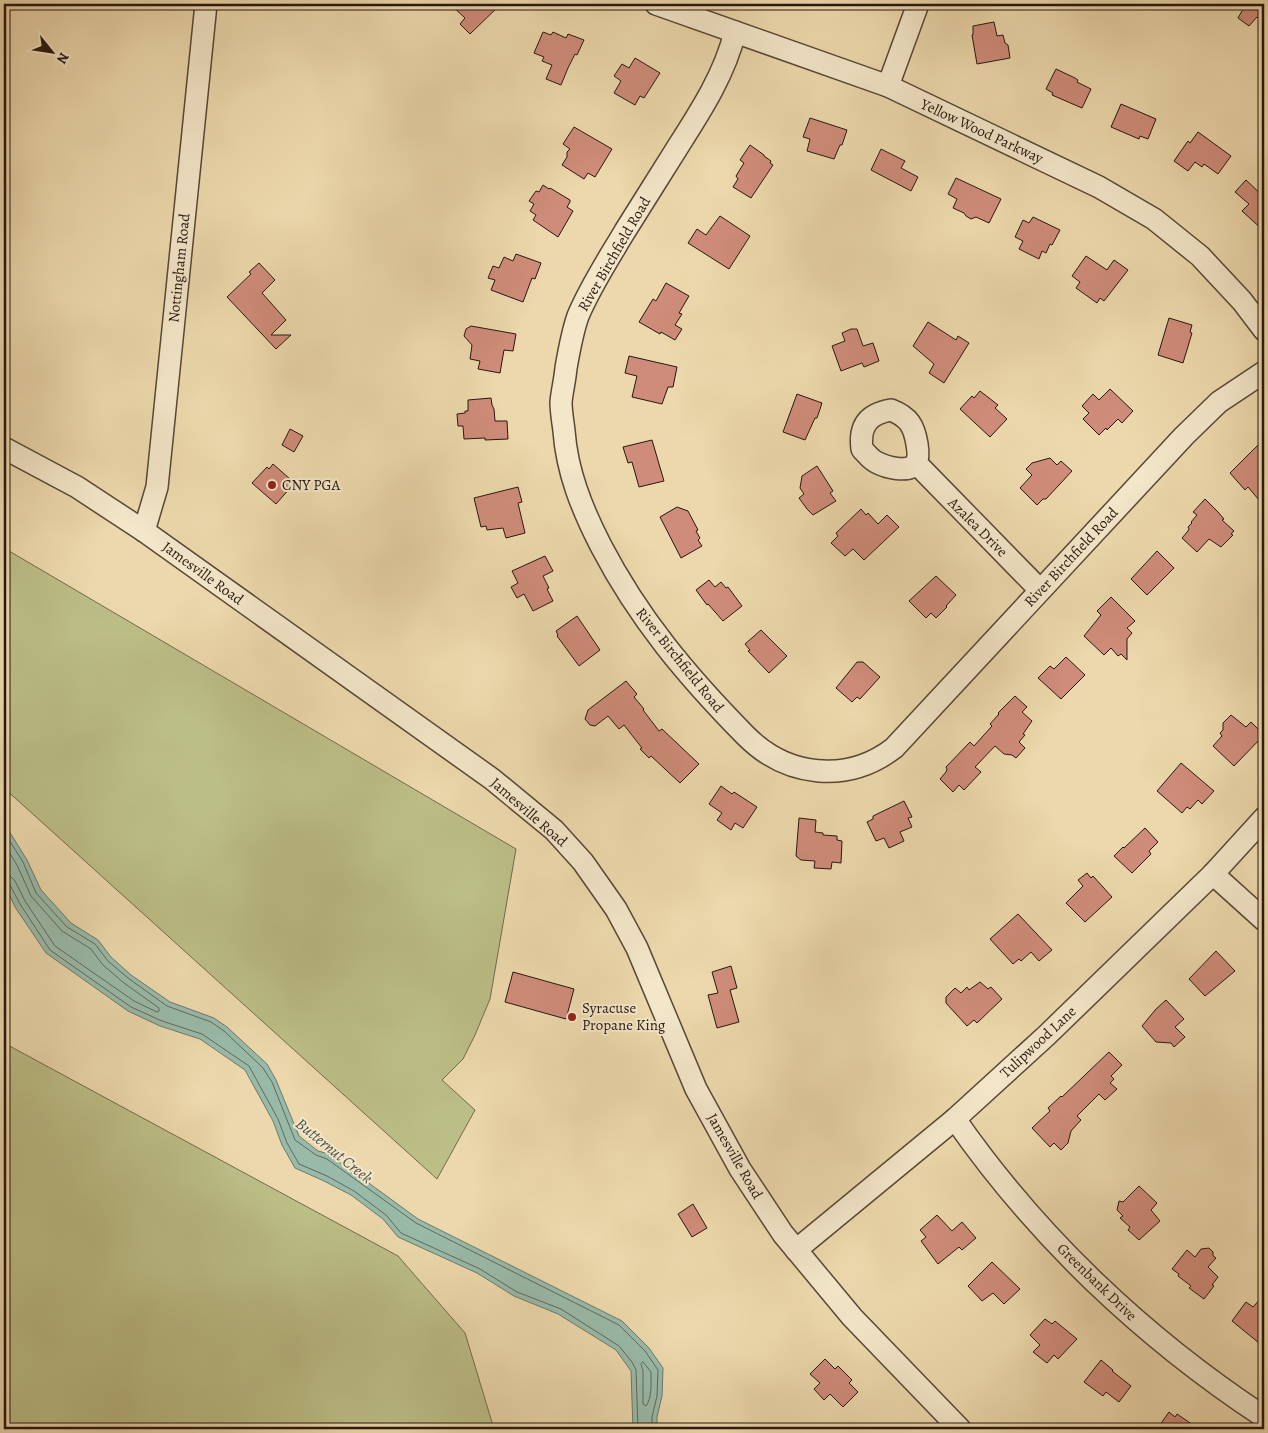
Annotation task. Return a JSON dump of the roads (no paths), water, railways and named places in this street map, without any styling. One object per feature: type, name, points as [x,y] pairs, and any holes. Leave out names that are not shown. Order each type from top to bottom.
[{"type":"street","name":"Nottingham Road","points":[[144,531],[157,488],[206,4]]},
{"type":"street","name":"Yellow Wood Parkway","points":[[656,4],[888,86],[1099,187],[1154,219],[1200,256],[1242,301],[1264,330]]},
{"type":"street","points":[[888,86],[918,4]]},
{"type":"street","name":"River Birchfield Road","points":[[735,32],[719,78],[607,261],[578,316],[570,342],[561,403],[565,447],[571,476],[585,514],[625,590],[651,629],[702,691],[749,739],[771,755],[796,768],[822,772],[847,770],[880,759],[894,748],[1184,436],[1219,402],[1264,372]]},
{"type":"street","name":"Jamesville Road","points":[[4,448],[77,487],[144,531],[492,779],[554,830],[583,862],[616,909],[637,948],[696,1089],[740,1168],[783,1234],[852,1317],[960,1429]]},
{"type":"street","name":"Azalea Drive","points":[[916,463],[1040,590]]},
{"type":"street","name":"Tulipwood Lane","points":[[796,1250],[955,1119],[1046,1036],[1213,874],[1264,818]]},
{"type":"street","points":[[1213,874],[1264,920]]},
{"type":"street","name":"Greenbank Drive","points":[[955,1119],[984,1162],[1033,1220],[1109,1296],[1161,1342],[1264,1417]]},
{"type":"water","points":[[4,823],[27,860],[41,890],[71,923],[98,940],[111,957],[131,975],[170,1002],[214,1018],[227,1027],[267,1064],[276,1080],[299,1136],[318,1151],[329,1154],[418,1219],[622,1321],[649,1348],[663,1368],[662,1396],[657,1417],[657,1429],[633,1429],[631,1371],[616,1350],[558,1314],[514,1296],[477,1273],[398,1237],[383,1219],[351,1195],[295,1168],[282,1145],[273,1121],[245,1070],[200,1039],[160,1026],[128,1011],[46,953],[15,907],[4,883]]},
{"type":"place","name":"CNY PGA","points":[[272,485]]},
{"type":"place","name":"Syracuse Propane King","points":[[572,1017]]},
{"type":"water label","name":"Butternut Creek","points":[[334,1151]]}]
